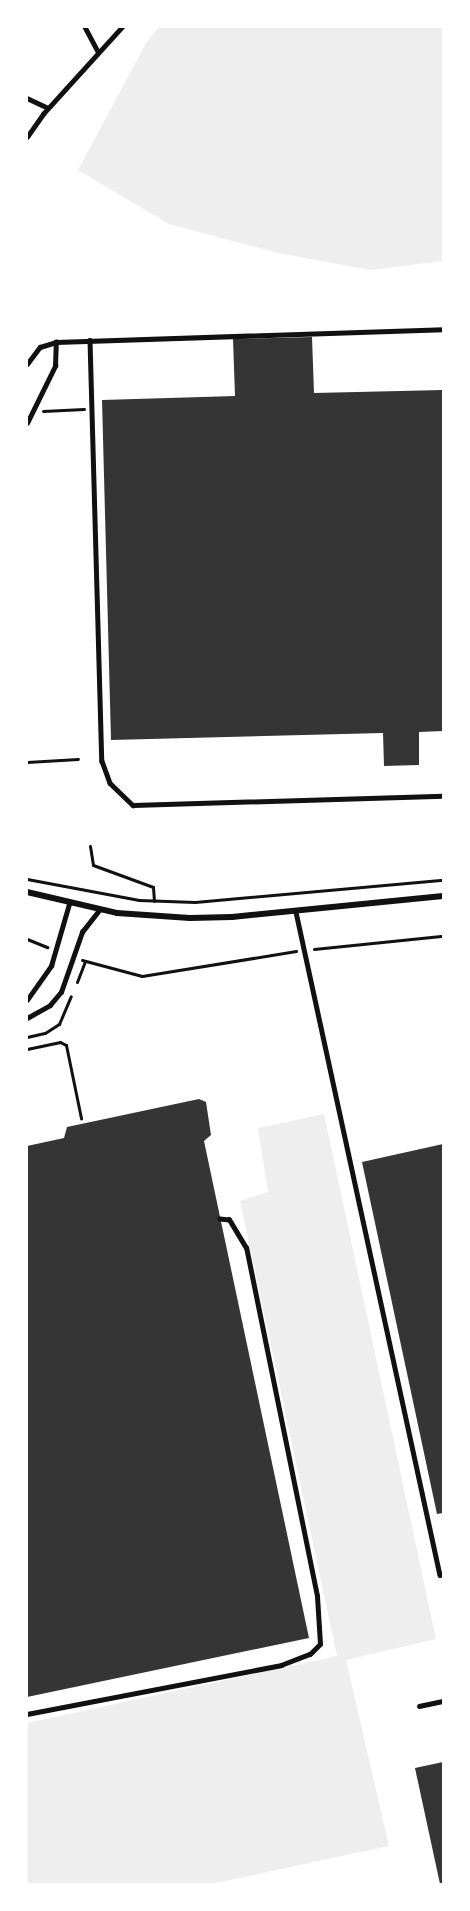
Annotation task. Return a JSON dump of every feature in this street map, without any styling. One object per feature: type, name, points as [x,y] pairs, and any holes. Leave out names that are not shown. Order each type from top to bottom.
[{"type":"street","points":[[27,892],[99,910],[190,918],[296,912],[443,896]]},
{"type":"lane","points":[[85,27],[98,51]]},
{"type":"lane","points":[[27,137],[48,108],[122,27]]},
{"type":"lane","points":[[27,98],[48,108]]},
{"type":"lane","points":[[27,364],[40,347],[56,342],[443,329]]},
{"type":"lane","points":[[90,340],[102,761],[104,773],[121,795],[133,805],[443,796]]},
{"type":"lane","points":[[27,423],[55,366],[56,342]]},
{"type":"lane","points":[[27,1000],[51,966],[69,904]]},
{"type":"lane","points":[[27,1018],[50,1005],[61,992],[82,932],[99,910]]},
{"type":"lane","points":[[296,912],[440,1575],[443,1574]]},
{"type":"lane","points":[[27,1714],[281,1665],[310,1654],[320,1644],[317,1596],[246,1248],[229,1220],[220,1219]]},
{"type":"lane","points":[[419,1706],[443,1701]]},
{"type":"path","points":[[37,411],[92,408]]},
{"type":"path","points":[[27,762],[78,759]]},
{"type":"path","points":[[90,846],[93,865],[153,887],[154,901]]},
{"type":"path","points":[[27,879],[95,894],[154,901],[224,902],[443,880]]},
{"type":"path","points":[[315,949],[443,936]]},
{"type":"path","points":[[27,939],[48,948]]},
{"type":"path","points":[[85,961],[142,976],[290,952]]},
{"type":"path","points":[[27,1049],[60,1042],[66,1045],[81,1118]]},
{"type":"shaded area","points":[[159,27],[443,27],[443,261],[371,270],[278,253],[169,224],[78,170],[146,43]]},
{"type":"shaded area","points":[[324,1114],[436,1639],[346,1660],[389,1846],[211,1884],[27,1884],[27,1723],[337,1656],[240,1201],[268,1192],[258,1128]]},
{"type":"building","points":[[312,337],[314,393],[443,390],[443,731],[419,732],[419,765],[384,766],[383,733],[111,740],[102,400],[235,396],[233,339]]},
{"type":"building","points":[[199,1099],[206,1102],[211,1135],[204,1141],[309,1638],[27,1697],[27,1146],[64,1138],[67,1127]]},
{"type":"building","points":[[443,1144],[443,1513],[437,1514],[362,1162]]},
{"type":"building","points":[[443,1762],[443,1884],[440,1884],[415,1768]]}]
